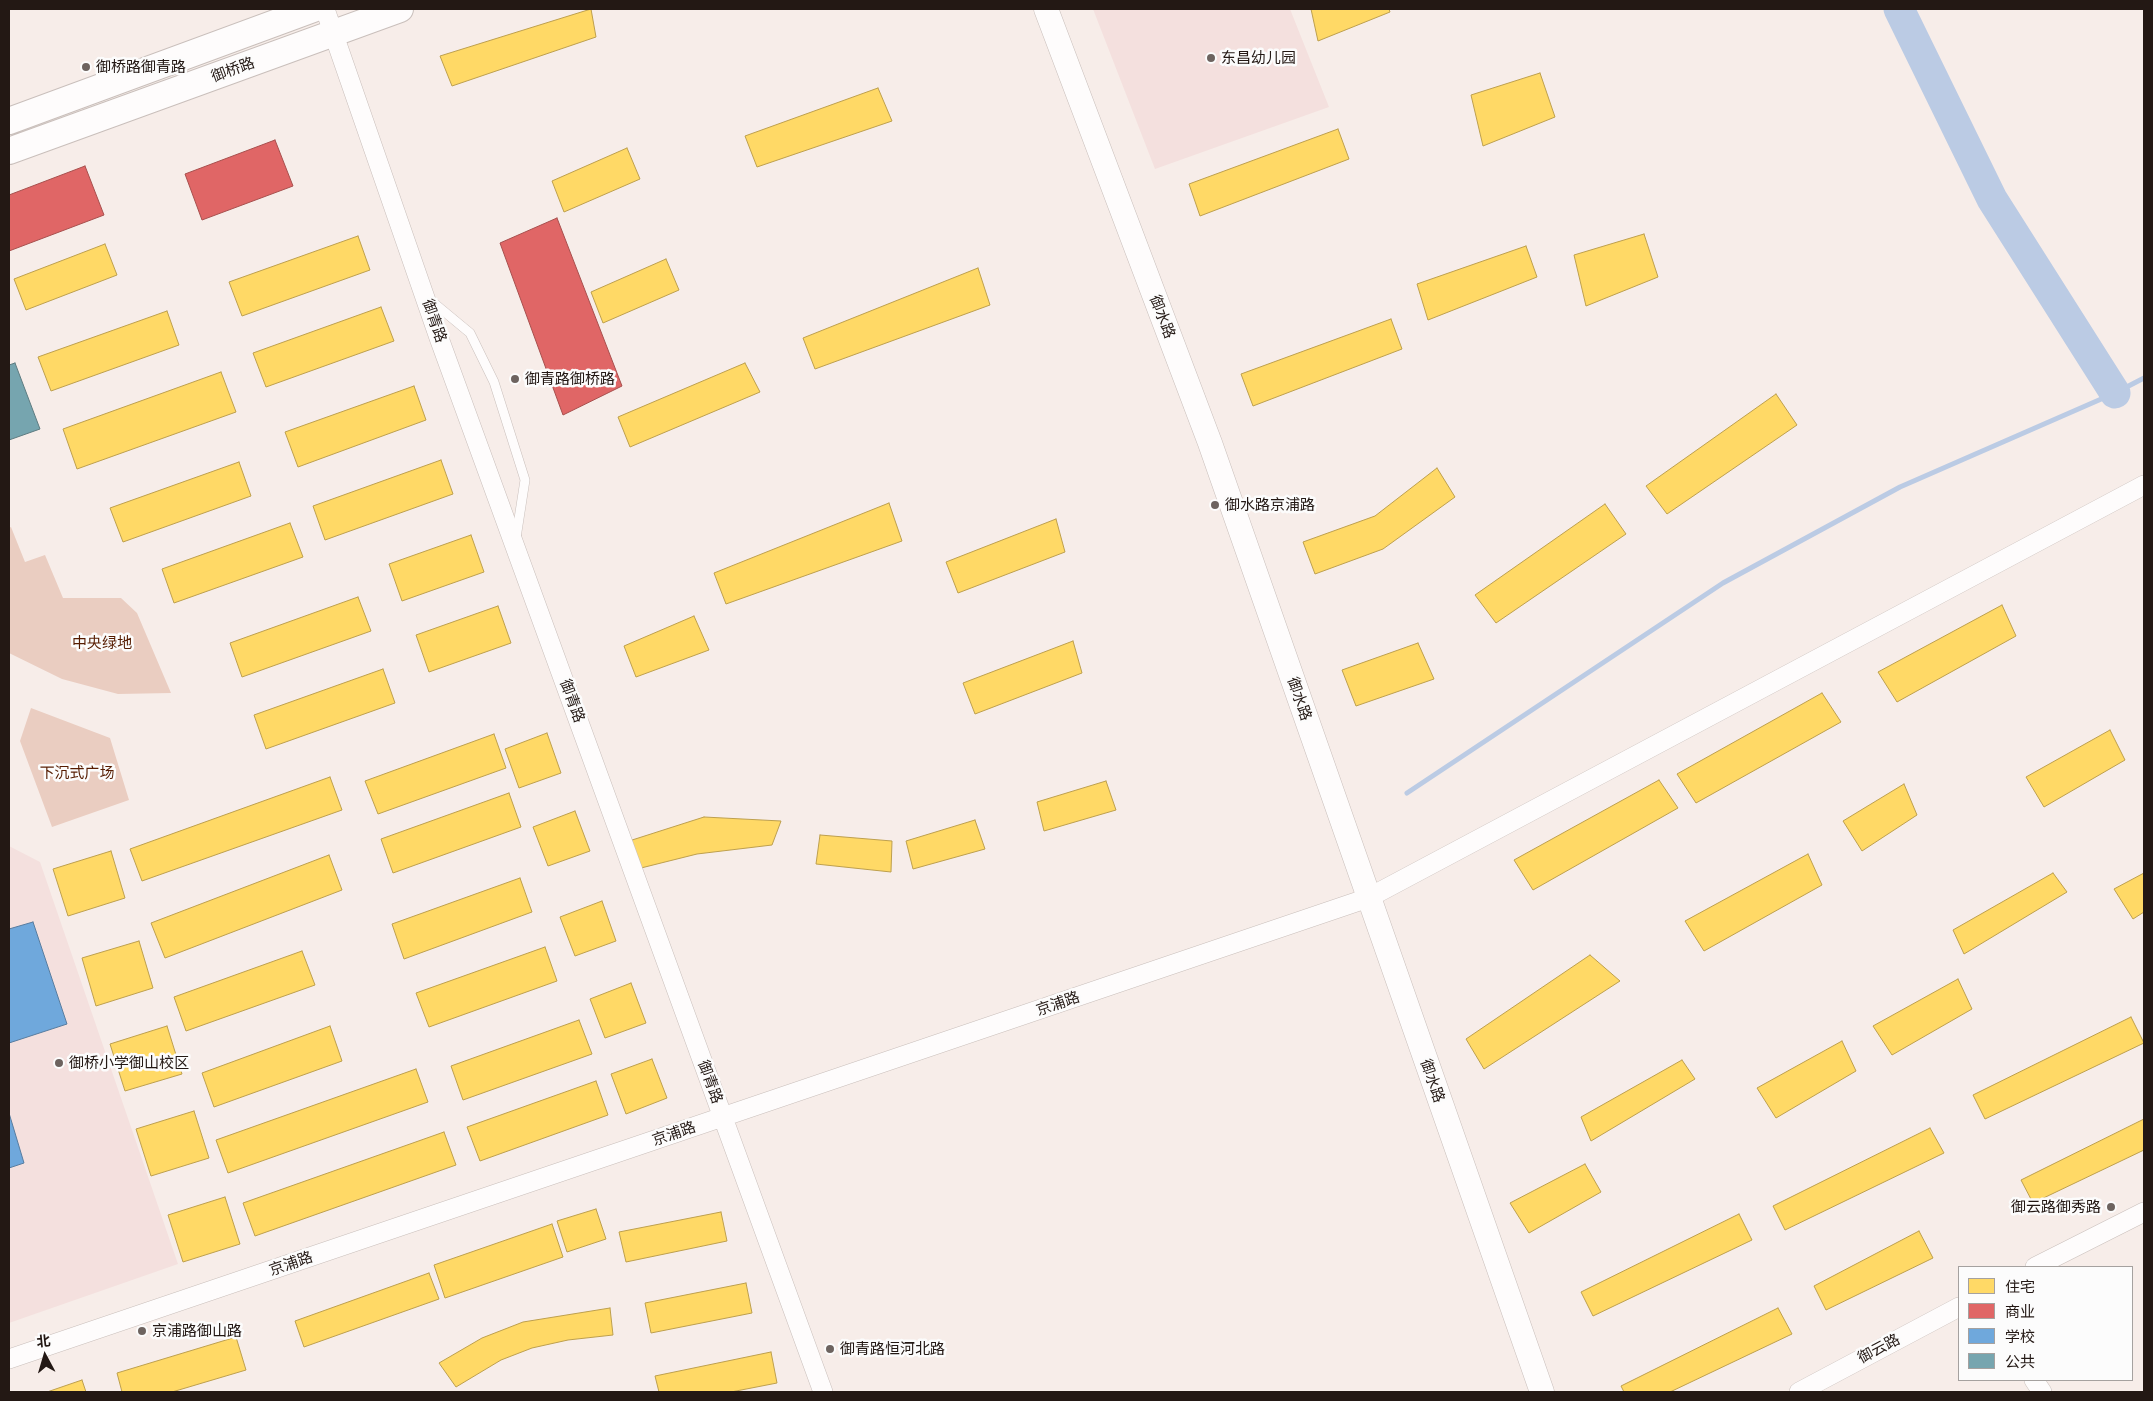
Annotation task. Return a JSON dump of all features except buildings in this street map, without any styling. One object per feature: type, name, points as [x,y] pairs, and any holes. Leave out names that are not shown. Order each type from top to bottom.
[{"type":"main road","name":"御桥路","points":[[9,121],[314,9]]},
{"type":"main road","name":"御桥路","points":[[9,151],[400,9]]},
{"type":"street","name":"御青路","points":[[325,9],[335,33],[425,296],[823,1392]]},
{"type":"street","name":"御水路","points":[[1046,9],[1210,443],[1542,1392]]},
{"type":"street","name":"京浦路","points":[[9,1359],[1368,898],[2144,484]]},
{"type":"street","points":[[2037,1266],[2144,1212]]},
{"type":"street","name":"御云路","points":[[1798,1392],[1958,1307]]},
{"type":"street","points":[[2035,1381],[2042,1392]]},
{"type":"lane","points":[[425,296],[470,333],[494,382],[525,480],[515,545]]},
{"type":"shaded area","name":"东昌幼儿园","points":[[1093,9],[1290,9],[1329,107],[1155,169]]},
{"type":"shaded area","name":"御桥小学御山校区","points":[[9,846],[40,862],[178,1264],[9,1323]]},
{"type":"green space","name":"中央绿地","points":[[11,527],[25,562],[45,555],[63,598],[121,598],[137,613],[171,693],[118,694],[62,679],[9,653],[9,528]]},
{"type":"green space","name":"下沉式广场","points":[[31,708],[110,738],[129,800],[52,827],[20,741]]},
{"type":"waterway","points":[[1899,9],[1992,199],[2115,393]]},
{"type":"waterway","points":[[1407,793],[1723,583],[1900,487],[2115,393],[2144,378]]},
{"type":"place","name":"东昌幼儿园","points":[[1211,58]]},
{"type":"place","name":"御桥路御青路","points":[[86,67]]},
{"type":"place","name":"御青路御桥路","points":[[515,379]]},
{"type":"place","name":"御水路京浦路","points":[[1215,505]]},
{"type":"place","name":"御桥小学御山校区","points":[[59,1063]]},
{"type":"place","name":"御云路御秀路","points":[[2111,1207]]},
{"type":"place","name":"京浦路御山路","points":[[142,1331]]},
{"type":"place","name":"御青路恒河北路","points":[[830,1349]]}]
